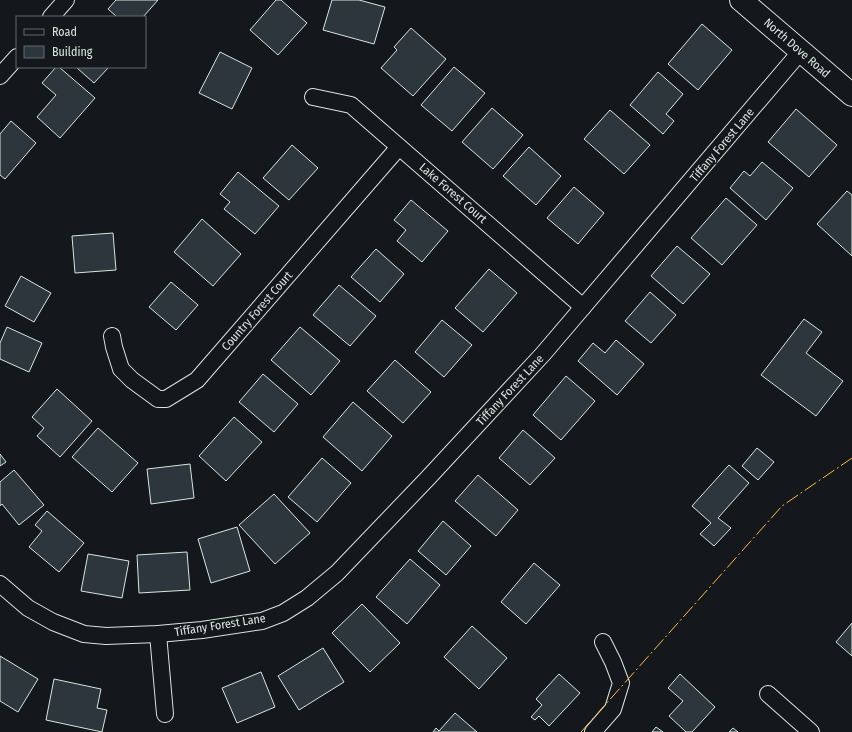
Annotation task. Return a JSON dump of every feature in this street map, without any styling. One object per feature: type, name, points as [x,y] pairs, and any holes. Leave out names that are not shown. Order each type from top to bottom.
[{"type":"street","points":[[52,16],[66,0]]},
{"type":"street","name":"North Dove Road","points":[[742,0],[852,95]]},
{"type":"street","name":"Tiffany Forest Lane","points":[[0,584],[28,608],[53,622],[84,634],[106,636],[158,634],[202,630],[262,621],[283,613],[307,598],[337,573],[543,354],[801,51]]},
{"type":"street","points":[[0,76],[16,58]]},
{"type":"street","name":"Lake Forest Court","points":[[313,97],[351,105],[583,307]]},
{"type":"street","name":"Country Forest Court","points":[[112,336],[121,369],[132,380],[158,399],[166,399],[197,380],[399,147]]},
{"type":"street","points":[[158,634],[165,714]]},
{"type":"street","points":[[593,732],[613,709],[621,683],[603,642]]},
{"type":"street","points":[[768,694],[811,732]]},
{"type":"building","points":[[116,0],[158,0],[144,16],[116,16],[108,9]]},
{"type":"building","points":[[276,0],[281,0],[307,23],[278,55],[250,30]]},
{"type":"building","points":[[332,0],[359,0],[385,7],[374,44],[323,30]]},
{"type":"building","points":[[702,24],[732,50],[698,90],[668,64]]},
{"type":"building","points":[[411,28],[446,59],[413,96],[381,68],[397,50],[394,47]]},
{"type":"building","points":[[220,52],[252,68],[232,109],[199,93]]},
{"type":"building","points":[[454,67],[485,93],[452,131],[421,105]]},
{"type":"building","points":[[55,68],[60,68],[95,98],[60,138],[37,117],[56,95],[42,83]]},
{"type":"building","points":[[77,68],[108,68],[94,83]]},
{"type":"building","points":[[658,72],[683,94],[666,114],[674,121],[663,134],[630,105]]},
{"type":"building","points":[[492,108],[523,135],[493,169],[462,142]]},
{"type":"building","points":[[796,109],[837,145],[809,177],[768,142]]},
{"type":"building","points":[[610,110],[650,145],[624,174],[584,139]]},
{"type":"building","points":[[11,121],[36,143],[5,179],[0,175],[0,134]]},
{"type":"building","points":[[292,145],[318,168],[289,200],[263,178]]},
{"type":"building","points":[[529,147],[561,176],[536,205],[503,176]]},
{"type":"building","points":[[762,162],[793,188],[766,220],[730,188],[744,171],[750,176]]},
{"type":"building","points":[[238,172],[279,206],[255,234],[224,209],[230,202],[220,194]]},
{"type":"building","points":[[574,187],[604,213],[578,244],[547,218]]},
{"type":"building","points":[[847,191],[852,195],[852,256],[817,224]]},
{"type":"building","points":[[726,198],[757,225],[722,265],[691,238]]},
{"type":"building","points":[[411,200],[448,231],[422,262],[397,241],[406,230],[394,220]]},
{"type":"building","points":[[202,219],[241,254],[213,286],[174,252]]},
{"type":"building","points":[[113,233],[116,270],[75,273],[72,236]]},
{"type":"building","points":[[677,246],[710,274],[683,304],[651,276]]},
{"type":"building","points":[[376,249],[404,274],[380,302],[351,277]]},
{"type":"building","points":[[489,269],[517,293],[483,332],[455,308]]},
{"type":"building","points":[[21,276],[51,293],[34,322],[5,306]]},
{"type":"building","points":[[171,282],[198,305],[176,330],[149,307]]},
{"type":"building","points":[[339,285],[376,316],[350,346],[313,315]]},
{"type":"building","points":[[650,292],[676,315],[651,343],[625,321]]},
{"type":"building","points":[[804,319],[822,332],[806,353],[843,381],[816,416],[761,375]]},
{"type":"building","points":[[442,320],[472,345],[444,377],[415,352]]},
{"type":"building","points":[[7,327],[42,343],[29,372],[0,359],[0,343]]},
{"type":"building","points":[[300,327],[340,361],[311,395],[271,360]]},
{"type":"building","points":[[616,340],[644,364],[617,395],[578,361],[593,343],[605,353]]},
{"type":"building","points":[[395,360],[431,392],[403,423],[367,391]]},
{"type":"building","points":[[263,374],[298,404],[274,432],[239,402]]},
{"type":"building","points":[[566,376],[595,401],[561,440],[533,415]]},
{"type":"building","points":[[57,389],[92,421],[60,457],[37,436],[44,428],[32,417]]},
{"type":"building","points":[[353,402],[392,436],[362,471],[323,437]]},
{"type":"building","points":[[234,417],[262,442],[226,481],[199,456]]},
{"type":"building","points":[[98,428],[138,463],[112,492],[72,457]]},
{"type":"building","points":[[523,430],[555,458],[530,485],[499,458]]},
{"type":"building","points":[[757,448],[774,462],[758,480],[742,466]]},
{"type":"building","points":[[0,454],[6,462],[0,466]]},
{"type":"building","points":[[322,458],[351,483],[317,522],[288,497]]},
{"type":"building","points":[[190,464],[194,498],[151,504],[147,469]]},
{"type":"building","points":[[729,465],[749,483],[718,518],[731,528],[714,546],[700,534],[711,523],[692,506]]},
{"type":"building","points":[[14,470],[44,505],[19,525],[2,504],[0,506],[0,482]]},
{"type":"building","points":[[478,475],[518,510],[496,536],[455,501]]},
{"type":"building","points":[[274,494],[310,533],[275,564],[239,525]]},
{"type":"building","points":[[47,511],[84,543],[59,572],[29,547],[42,531],[35,525]]},
{"type":"building","points":[[443,521],[471,546],[446,575],[418,551]]},
{"type":"building","points":[[237,527],[250,571],[211,583],[198,539]]},
{"type":"building","points":[[187,552],[190,590],[139,593],[137,555]]},
{"type":"building","points":[[88,554],[129,561],[122,598],[81,591]]},
{"type":"building","points":[[410,559],[440,585],[407,624],[376,597]]},
{"type":"building","points":[[534,563],[560,585],[526,624],[501,602]]},
{"type":"building","points":[[362,604],[400,643],[370,672],[332,633]]},
{"type":"building","points":[[852,623],[852,656],[836,642]]},
{"type":"building","points":[[472,626],[507,658],[479,689],[444,657]]},
{"type":"building","points":[[323,648],[344,682],[299,710],[278,676]]},
{"type":"building","points":[[0,656],[38,679],[18,712],[0,701]]},
{"type":"building","points":[[261,672],[275,707],[237,723],[222,688]]},
{"type":"building","points":[[559,674],[580,693],[549,726],[539,716],[535,720],[531,717],[542,705],[536,699]]},
{"type":"building","points":[[680,674],[715,707],[692,732],[686,732],[669,716],[683,701],[668,688]]},
{"type":"building","points":[[54,679],[101,689],[97,708],[107,710],[102,732],[46,720]]},
{"type":"building","points":[[455,713],[477,732],[433,732],[436,728],[439,731]]},
{"type":"building","points":[[656,727],[663,732],[652,732]]},
{"type":"building","points":[[733,728],[738,732],[729,732]]},
{"type":"power","points":[[581,732],[782,506],[852,458]]}]
